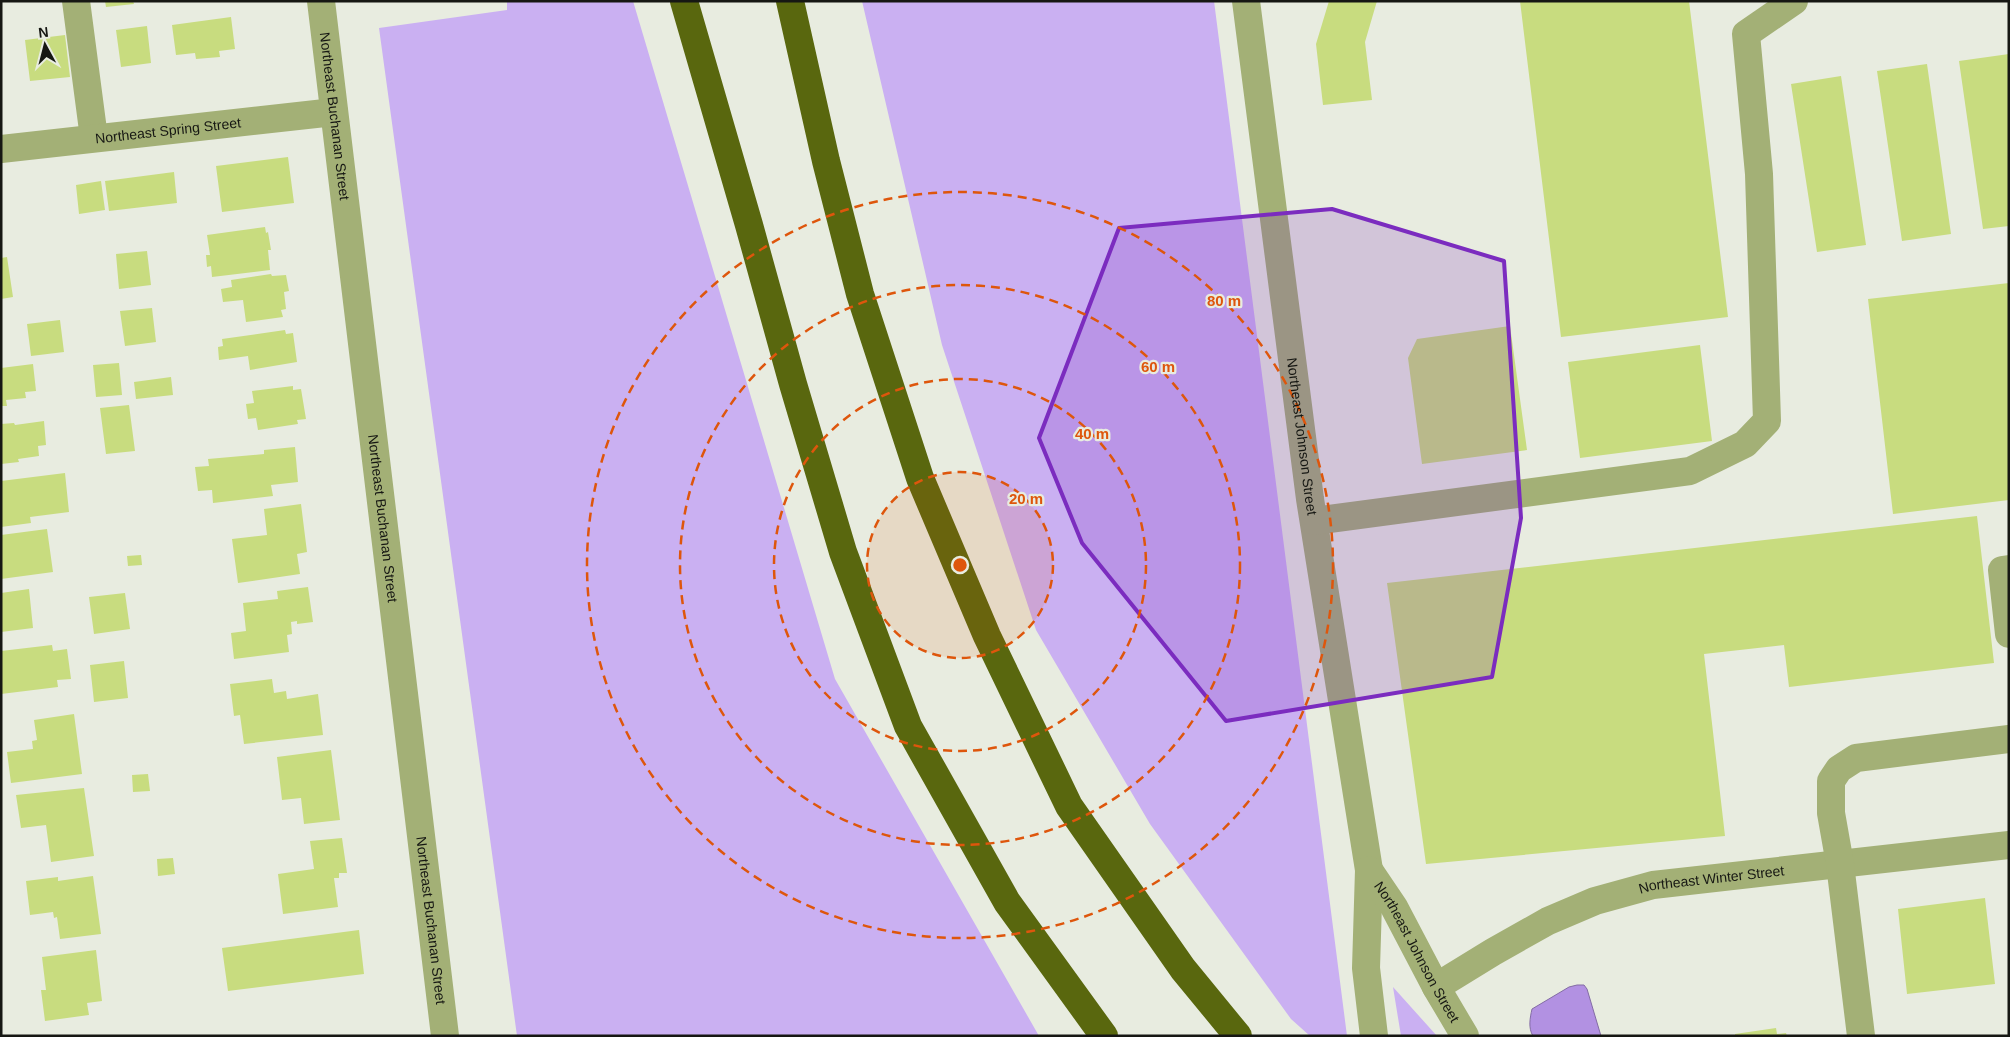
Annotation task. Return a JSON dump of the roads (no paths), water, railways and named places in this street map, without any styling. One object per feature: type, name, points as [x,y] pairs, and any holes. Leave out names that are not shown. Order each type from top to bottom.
[{"type":"highway","points":[[684,1],[843,552],[908,726],[1008,902],[1104,1036]]},
{"type":"highway","points":[[790,1],[826,161],[860,294],[920,478],[987,636],[1069,806],[1183,969],[1238,1036]]},
{"type":"street","points":[[76,1],[94,138]]},
{"type":"street","name":"Northeast Buchanan Street","points":[[321,1],[445,1036]]},
{"type":"street","name":"Northeast Johnson Street","points":[[1246,1],[1314,522],[1369,870],[1366,968],[1374,1036]]},
{"type":"street","points":[[1314,522],[1690,471],[1745,444],[1767,421],[1759,174],[1746,34],[1794,1]]},
{"type":"street","name":"Northeast Spring Street","points":[[1,149],[334,112]]},
{"type":"street","points":[[2009,569],[2002,570],[2009,634]]},
{"type":"street","points":[[1861,1036],[1840,864],[1831,814],[1831,781],[1839,769],[1856,758],[2009,739]]},
{"type":"street","name":"Northeast Winter Street","points":[[1436,987],[1548,921],[1595,901],[1653,886],[2009,845]]},
{"type":"street","name":"Northeast Johnson Street","points":[[1369,870],[1394,907],[1436,987],[1465,1036]]}]
